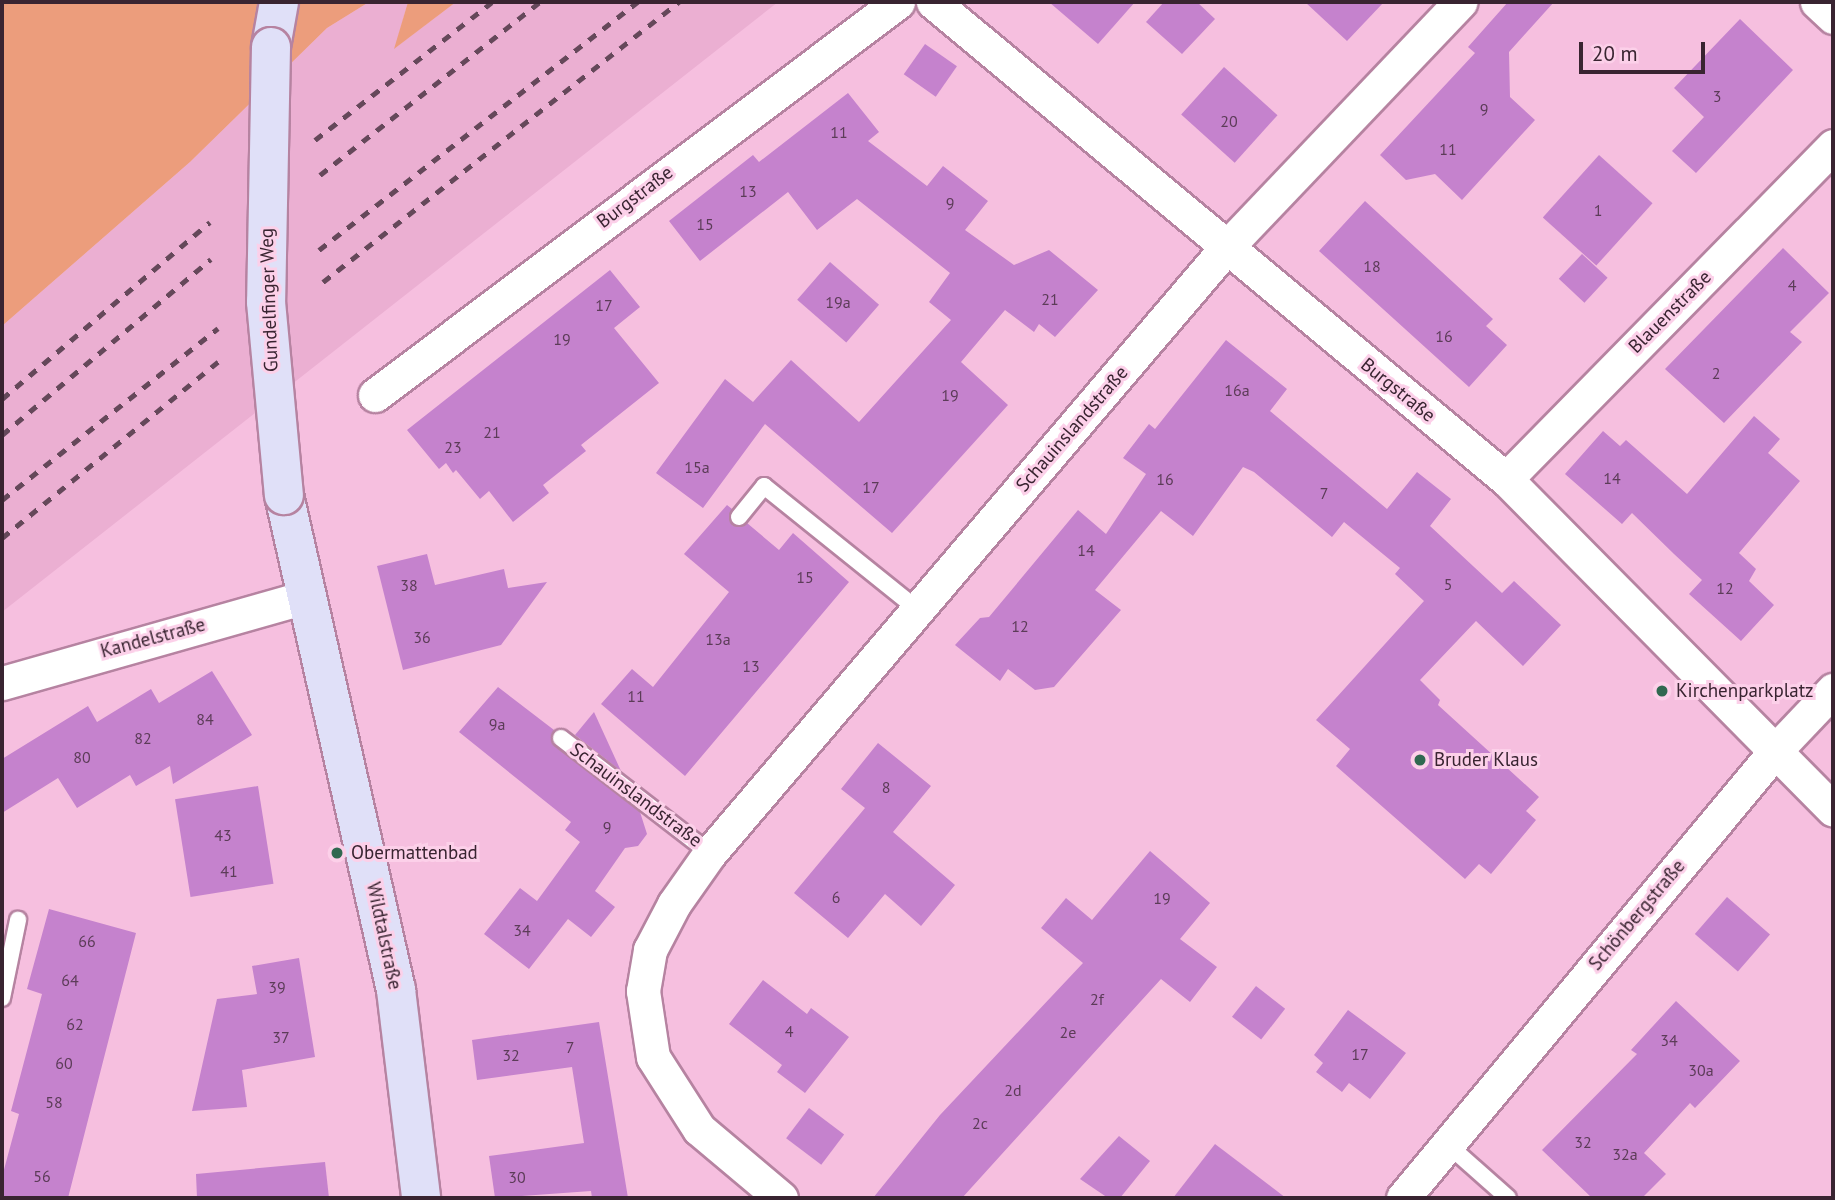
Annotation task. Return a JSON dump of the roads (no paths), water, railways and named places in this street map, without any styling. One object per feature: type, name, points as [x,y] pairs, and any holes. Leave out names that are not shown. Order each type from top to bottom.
[{"type":"street","name":"Gundelfinger Weg","points":[[279,2],[271,47],[266,302],[284,495],[305,597]]},
{"type":"street","name":"Burgstraße","points":[[375,395],[898,2]]},
{"type":"street","name":"Burgstraße","points":[[933,2],[1506,479],[1833,810]]},
{"type":"street","points":[[1226,248],[1460,2]]},
{"type":"street","points":[[1818,2],[1833,17]]},
{"type":"street","name":"Blauenstraße","points":[[1506,479],[1833,146]]},
{"type":"street","name":"Schauinslandstraße","points":[[781,1198],[699,1129],[653,1057],[643,991],[650,950],[674,904],[710,853],[1226,248]]},
{"type":"street","name":"Kandelstraße","points":[[2,683],[305,597]]},
{"type":"street","name":"Wildtalstraße","points":[[305,597],[396,990],[421,1198]]},
{"type":"street","name":"Schönbergstraße","points":[[1403,1198],[1445,1142],[1776,750],[1833,690]]},
{"type":"lane","points":[[739,517],[764,486],[916,609]]},
{"type":"lane","name":"Schauinslandstraße","points":[[561,738],[710,853]]},
{"type":"lane","points":[[2,998],[18,920]]},
{"type":"lane","points":[[1445,1142],[1508,1198]]},
{"type":"railway","points":[[315,140],[492,2]]},
{"type":"railway","points":[[320,175],[540,2]]},
{"type":"railway","points":[[319,250],[638,2]]},
{"type":"railway","points":[[323,282],[679,2]]},
{"type":"railway","points":[[2,399],[210,222]]},
{"type":"railway","points":[[2,435],[211,259]]},
{"type":"railway","points":[[2,500],[218,328]]},
{"type":"railway","points":[[2,538],[218,362]]},
{"type":"place","name":"Kirchenparkplatz","points":[[1662,691]]},
{"type":"place","name":"Bruder Klaus","points":[[1420,760]]},
{"type":"place","name":"Obermattenbad","points":[[337,853]]}]
